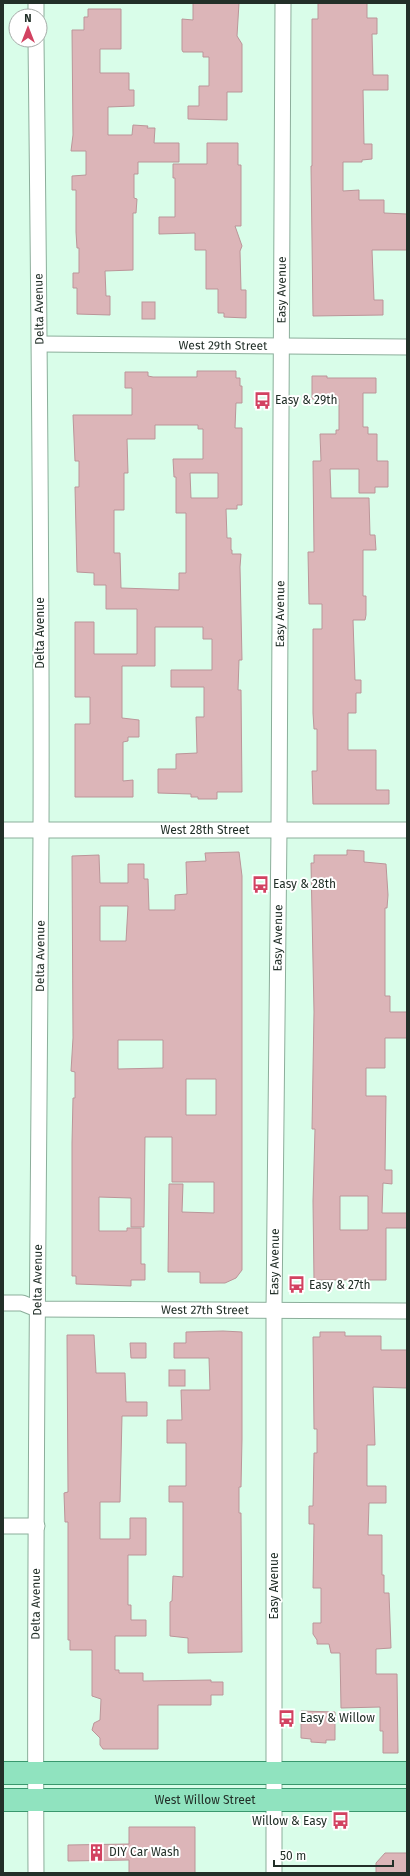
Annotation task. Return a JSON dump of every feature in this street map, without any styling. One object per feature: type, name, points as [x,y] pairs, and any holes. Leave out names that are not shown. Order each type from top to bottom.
[{"type":"main road","points":[[3,1773],[407,1773]]},
{"type":"main road","name":"West Willow Street","points":[[3,1800],[407,1800]]},
{"type":"street","name":"Easy Avenue","points":[[274,1873],[274,1311],[280,830],[283,3]]},
{"type":"street","name":"Delta Avenue","points":[[36,48],[40,344],[41,830],[37,1309],[36,1873]]},
{"type":"street","name":"West 29th Street","points":[[40,344],[407,347]]},
{"type":"street","name":"West 28th Street","points":[[3,830],[407,830]]},
{"type":"street","name":"West 27th Street","points":[[3,1303],[22,1303],[37,1309],[274,1311],[407,1310]]},
{"type":"street","points":[[3,1526],[37,1526]]},
{"type":"building","points":[[193,3],[239,3],[237,36],[242,44],[242,92],[227,92],[227,120],[188,119],[188,106],[199,106],[199,86],[209,86],[209,57],[203,57],[203,52],[183,52],[182,50],[182,19],[193,20]]},
{"type":"building","points":[[318,3],[367,3],[367,18],[377,18],[377,34],[372,34],[373,75],[388,75],[388,90],[363,90],[364,144],[372,144],[372,159],[362,160],[362,162],[343,162],[343,191],[359,190],[359,200],[384,200],[384,213],[407,214],[407,250],[372,250],[374,300],[383,300],[383,315],[313,316],[311,166],[312,19],[318,19]]},
{"type":"building","points":[[88,9],[121,9],[121,49],[100,49],[100,73],[129,73],[129,90],[134,90],[134,106],[108,107],[108,135],[132,135],[133,125],[148,126],[147,128],[155,128],[154,143],[179,143],[179,162],[138,162],[138,174],[134,174],[134,198],[137,199],[136,213],[133,213],[133,270],[105,271],[106,296],[110,296],[110,315],[77,314],[77,288],[73,288],[73,273],[79,273],[79,248],[77,248],[76,232],[76,190],[72,190],[72,176],[86,175],[86,151],[71,151],[73,135],[72,30],[84,30],[84,17],[88,17]]},
{"type":"building","points":[[207,143],[238,143],[238,165],[241,165],[241,226],[235,226],[242,246],[240,251],[241,290],[246,290],[246,318],[224,317],[224,313],[218,313],[218,289],[206,289],[206,250],[195,250],[195,233],[159,234],[159,217],[175,217],[175,178],[173,178],[173,164],[207,164]]},
{"type":"building","points":[[142,302],[155,302],[155,319],[142,319]]},
{"type":"building","points":[[197,371],[236,371],[236,378],[240,378],[240,386],[242,386],[242,403],[236,403],[235,428],[242,428],[242,505],[237,505],[237,509],[226,509],[227,538],[231,538],[232,554],[241,554],[242,660],[239,660],[238,690],[241,690],[242,792],[217,792],[217,799],[198,799],[198,797],[191,797],[191,794],[158,793],[158,769],[176,769],[176,754],[197,753],[196,717],[204,717],[204,687],[171,687],[171,670],[212,670],[212,639],[203,639],[203,627],[155,627],[155,666],[122,666],[122,718],[139,720],[139,737],[128,737],[128,741],[123,742],[123,781],[133,780],[133,797],[75,797],[75,724],[90,724],[90,697],[75,697],[75,622],[94,622],[94,654],[137,654],[137,609],[106,609],[106,585],[94,585],[94,573],[77,572],[75,487],[79,487],[79,461],[75,461],[73,415],[132,415],[132,388],[125,388],[125,372],[148,372],[148,376],[153,377],[197,377]],"holes":[[[155,425],[198,425],[198,429],[203,429],[203,459],[173,459],[174,477],[176,477],[176,513],[186,513],[186,573],[179,573],[179,590],[121,588],[120,553],[114,553],[114,510],[124,510],[124,473],[128,473],[127,439],[155,439]],[[190,473],[218,473],[218,498],[191,498]]]},
{"type":"building","points":[[312,376],[327,376],[327,378],[376,378],[376,393],[363,393],[363,427],[368,427],[368,434],[377,434],[377,461],[388,461],[388,487],[375,487],[375,493],[359,493],[359,469],[330,469],[331,498],[369,498],[370,535],[375,535],[376,550],[363,550],[363,596],[366,596],[366,615],[365,620],[353,620],[355,680],[361,680],[361,693],[356,693],[356,713],[348,713],[348,750],[376,750],[376,790],[389,790],[389,804],[313,804],[312,771],[317,771],[317,729],[314,729],[313,713],[313,629],[322,629],[322,604],[309,604],[308,552],[314,552],[313,461],[321,461],[320,434],[336,434],[336,430],[339,430],[339,399],[312,399]]},
{"type":"building","points":[[347,850],[364,851],[364,862],[386,864],[388,895],[387,908],[385,908],[385,996],[390,996],[390,1012],[407,1012],[407,1038],[385,1038],[385,1068],[366,1068],[366,1096],[386,1096],[385,1170],[392,1170],[392,1184],[383,1183],[382,1213],[407,1213],[407,1228],[386,1228],[386,1280],[314,1280],[313,1201],[315,1129],[312,1129],[314,1012],[311,863],[314,863],[314,855],[347,855]],"holes":[[[340,1196],[368,1196],[368,1230],[340,1230]]]},
{"type":"building","points":[[239,852],[242,876],[242,1270],[236,1278],[225,1283],[200,1283],[200,1272],[168,1272],[169,1184],[183,1184],[182,1212],[214,1213],[214,1182],[172,1182],[172,1137],[145,1137],[144,1227],[131,1227],[131,1198],[99,1197],[99,1231],[127,1231],[127,1228],[141,1228],[141,1264],[145,1264],[145,1280],[131,1280],[131,1286],[76,1284],[76,1276],[72,1276],[72,1143],[75,1072],[71,1071],[73,1038],[72,856],[99,855],[100,883],[128,883],[128,864],[144,864],[144,879],[148,879],[149,910],[175,910],[175,895],[187,894],[186,862],[206,861],[205,853]],"holes":[[[100,906],[128,906],[126,941],[100,941]],[[118,1040],[163,1040],[163,1068],[118,1069]],[[186,1079],[216,1079],[216,1115],[186,1115]]]},
{"type":"building","points":[[186,1332],[242,1332],[242,1439],[239,1513],[241,1513],[242,1652],[188,1653],[188,1638],[170,1636],[170,1602],[172,1601],[173,1576],[183,1577],[183,1502],[169,1502],[169,1486],[186,1486],[186,1443],[167,1443],[167,1420],[182,1420],[181,1390],[210,1390],[209,1358],[174,1358],[174,1343],[186,1343]]},
{"type":"building","points":[[320,1332],[345,1332],[345,1336],[381,1336],[381,1350],[407,1350],[407,1388],[373,1387],[375,1445],[367,1445],[367,1486],[386,1486],[386,1503],[369,1503],[368,1535],[382,1535],[382,1575],[384,1575],[384,1593],[389,1593],[391,1648],[376,1649],[376,1674],[397,1674],[398,1753],[383,1753],[383,1731],[380,1731],[380,1707],[341,1708],[340,1653],[331,1653],[329,1644],[317,1644],[317,1640],[313,1634],[313,1623],[321,1623],[321,1588],[313,1588],[314,1524],[309,1524],[309,1506],[313,1506],[314,1453],[317,1453],[317,1429],[314,1429],[313,1337],[320,1337]]},
{"type":"building","points":[[67,1335],[94,1335],[96,1373],[125,1373],[126,1402],[147,1402],[147,1416],[122,1416],[120,1502],[100,1502],[100,1539],[130,1539],[130,1518],[146,1518],[146,1555],[128,1555],[128,1605],[131,1605],[131,1620],[146,1620],[146,1636],[115,1636],[115,1670],[119,1670],[119,1673],[143,1673],[143,1681],[211,1680],[211,1682],[223,1682],[223,1695],[211,1695],[211,1705],[158,1705],[158,1749],[103,1749],[100,1745],[100,1738],[92,1730],[94,1723],[100,1720],[101,1699],[92,1696],[92,1650],[70,1650],[70,1640],[68,1640],[68,1522],[65,1522],[64,1493],[68,1492]]},
{"type":"building","points":[[130,1343],[146,1343],[146,1358],[131,1358]]},
{"type":"building","points":[[169,1370],[185,1370],[185,1386],[169,1386]]},
{"type":"building","points":[[301,1711],[335,1712],[335,1740],[326,1740],[326,1743],[311,1742],[311,1739],[301,1738]]},
{"type":"building","points":[[129,1827],[195,1827],[195,1873],[129,1873],[129,1860],[68,1861],[68,1845],[129,1844]]},
{"type":"building","points":[[385,1853],[407,1853],[407,1873],[376,1873],[376,1863]]},
{"type":"place","name":"Easy & 29th","points":[[262,400]]},
{"type":"place","name":"Easy & 28th","points":[[260,884]]},
{"type":"place","name":"Easy & 27th","points":[[296,1285]]},
{"type":"place","name":"Easy & Willow","points":[[287,1718]]},
{"type":"place","name":"Willow & Easy","points":[[340,1821]]},
{"type":"place","name":"DIY Car Wash","points":[[96,1852]]}]
